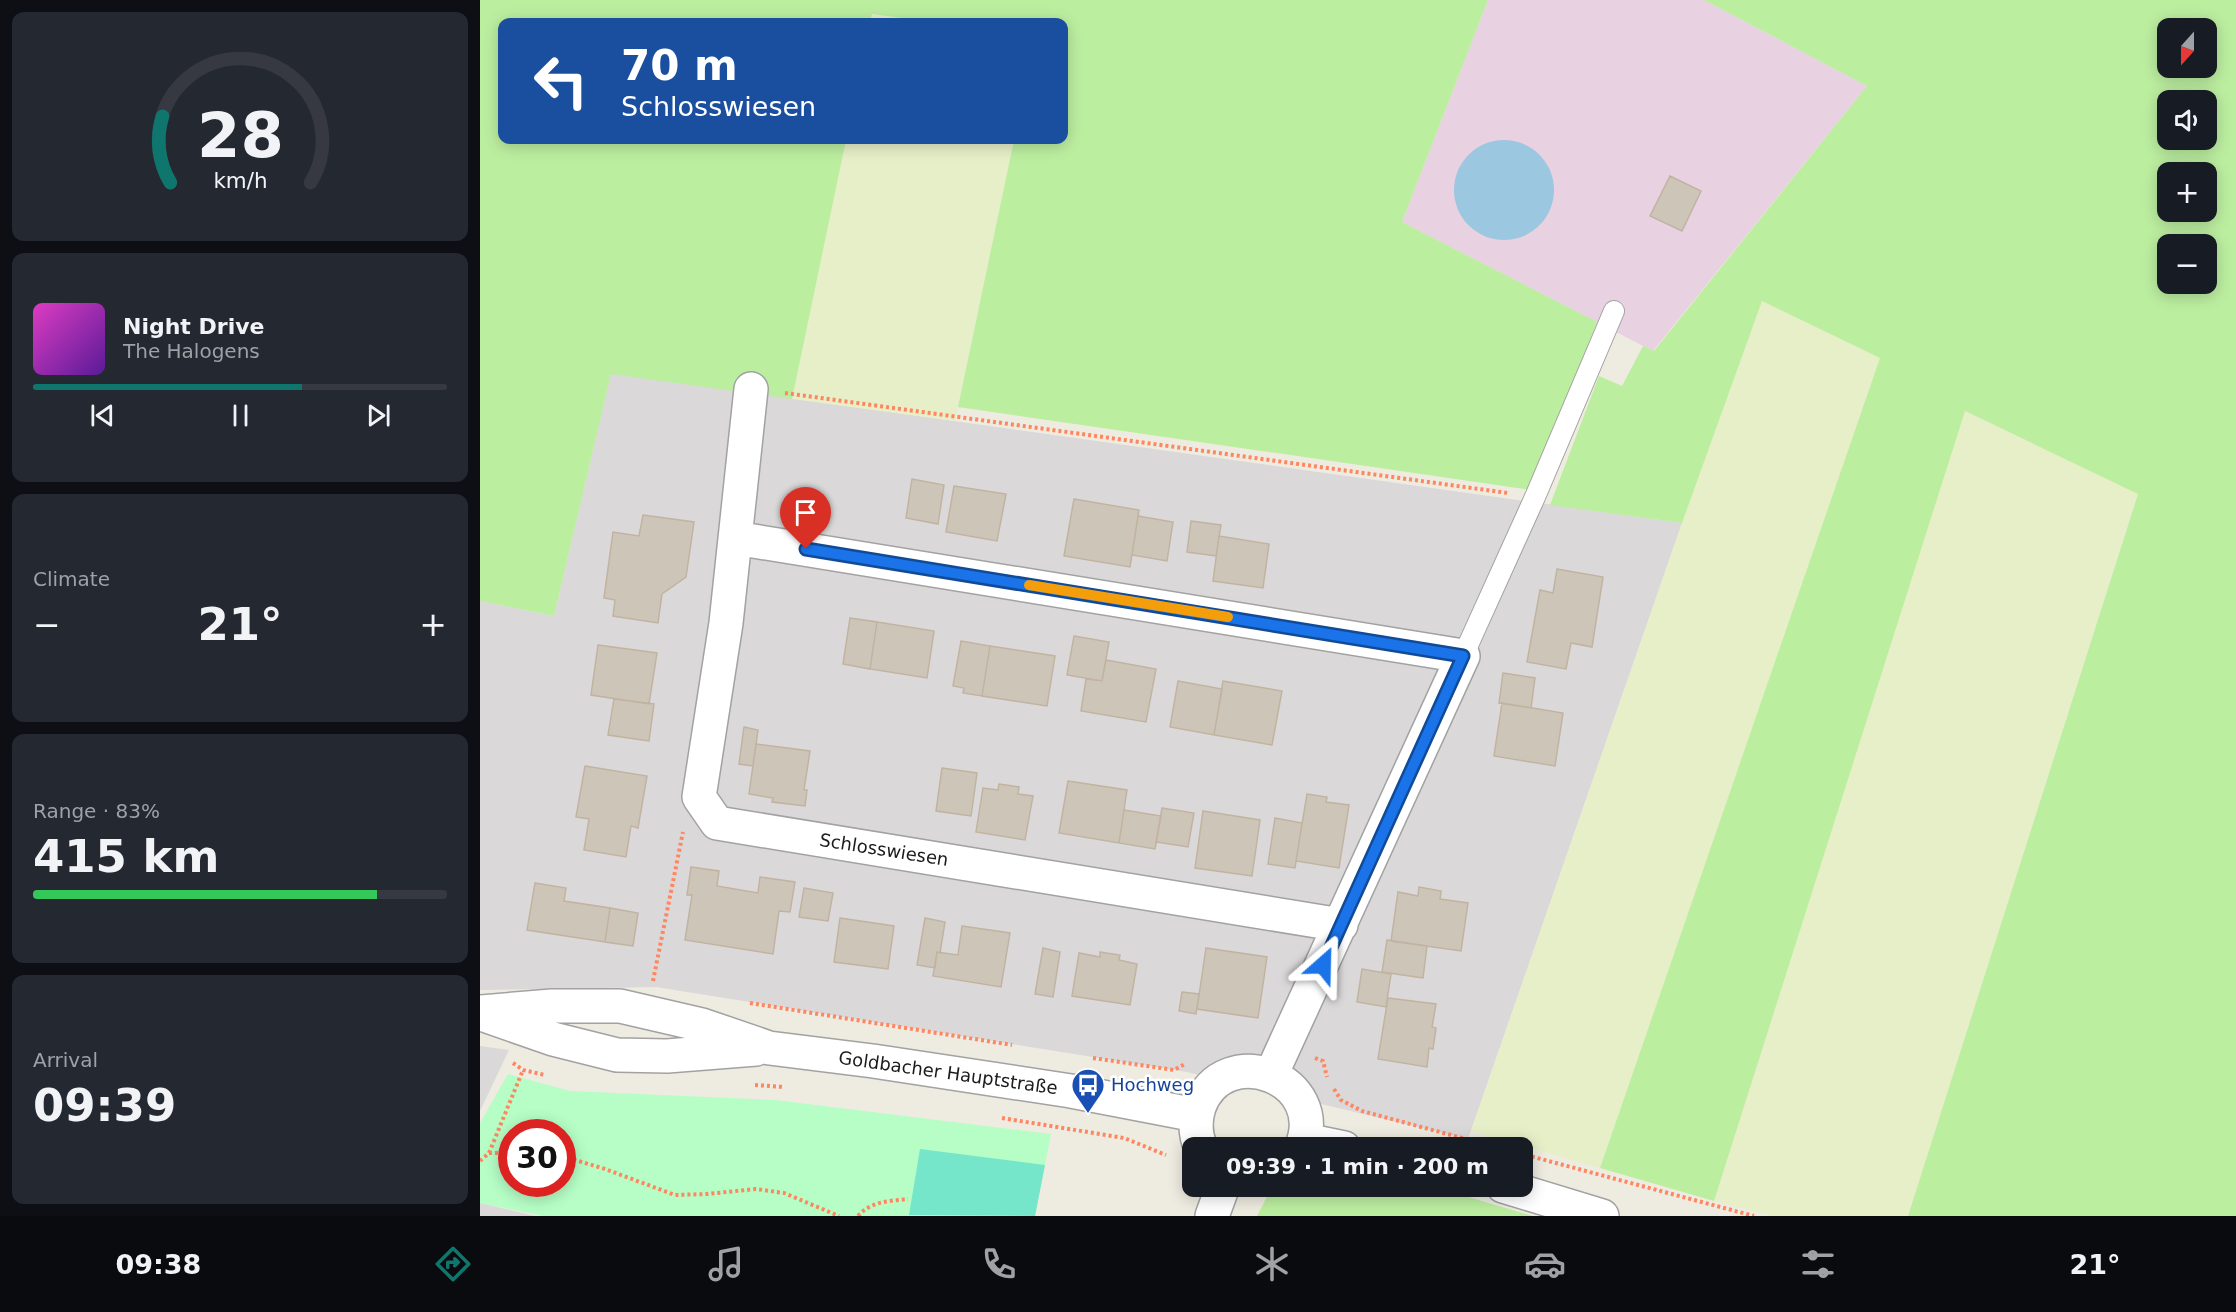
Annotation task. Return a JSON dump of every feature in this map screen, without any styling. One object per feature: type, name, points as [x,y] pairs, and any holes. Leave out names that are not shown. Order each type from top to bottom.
[{"type":"street","points":[[699,797],[726,623],[751,388]]},
{"type":"street","points":[[735,538],[1463,656],[1271,1075]]},
{"type":"street","name":"Schlosswiesen","points":[[699,797],[717,823],[1341,925]]},
{"type":"street","name":"Goldbacher Hauptstraße","points":[[480,1013],[552,1006],[620,1006],[702,1025],[769,1048]]},
{"type":"street","name":"Goldbacher Hauptstraße","points":[[480,1013],[553,1039],[617,1055],[667,1056],[769,1048],[1071,1091],[1196,1115]]},
{"type":"street","points":[[1197,1137],[1196,1115],[1202,1100],[1212,1087],[1224,1077],[1240,1072],[1255,1071],[1282,1080],[1298,1096],[1306,1118],[1304,1137]]},
{"type":"street","points":[[1533,1195],[1602,1216]]},
{"type":"street","points":[[1212,1216],[1219,1197]]},
{"type":"lane","points":[[1463,656],[1535,497],[1614,311]]},
{"type":"path","points":[[751,388],[1535,497]]},
{"type":"path","points":[[652,987],[687,811],[699,797]]},
{"type":"path","points":[[745,1002],[1013,1045]]},
{"type":"path","points":[[1286,1045],[1323,1061],[1326,1074],[1341,1100],[1362,1111],[1458,1137]]},
{"type":"path","points":[[1083,1056],[1174,1070],[1189,1061]]},
{"type":"path","points":[[508,1060],[523,1070],[556,1077]]},
{"type":"path","points":[[480,1161],[489,1153],[523,1070]]},
{"type":"path","points":[[753,1085],[788,1087]]},
{"type":"path","points":[[996,1117],[1124,1138],[1167,1156],[1182,1155]]},
{"type":"path","points":[[489,1153],[498,1153]]},
{"type":"path","points":[[1533,1157],[1754,1216]]},
{"type":"path","points":[[576,1160],[675,1195],[756,1189],[784,1193],[839,1216]]},
{"type":"path","points":[[858,1216],[862,1211],[881,1202],[908,1199]]},
{"type":"shaded area","points":[[1488,0],[1704,0],[1867,86],[1653,351],[1402,222]]},
{"type":"shaded area","points":[[611,373],[1682,523],[1469,1137],[1460,1137],[1187,1072],[656,987],[480,990],[480,601],[554,616]]},
{"type":"shaded area","points":[[480,1046],[509,1050],[480,1111]]},
{"type":"shaded area","points":[[480,1203],[535,1216],[480,1216]]},
{"type":"green space","points":[[480,0],[1488,0],[1402,222],[1597,322],[1532,490],[958,407],[1013,144],[1068,144],[1068,18],[902,18],[872,14],[871,18],[498,18],[498,144],[845,144],[792,399],[611,374],[554,616],[480,601]]},
{"type":"green space","points":[[1704,0],[2236,0],[2236,1216],[1908,1216],[2138,494],[1965,411],[1714,1201],[1600,1168],[1880,358],[1762,301],[1682,523],[1550,505],[1599,376],[1622,386],[1643,346],[1654,351],[1867,86]]},
{"type":"green space","points":[[871,14],[901,18],[870,18]]},
{"type":"green space","points":[[845,144],[1013,144],[955,421],[792,399]]},
{"type":"green space","points":[[1762,301],[1881,358],[1600,1168],[1533,1149],[1533,1137],[1492,1137],[1471,1131],[1682,523]]},
{"type":"green space","points":[[1964,411],[2138,493],[1908,1216],[1772,1216],[1714,1201]]},
{"type":"green space","points":[[508,1074],[570,1091],[775,1100],[1051,1134],[1035,1216],[543,1216],[480,1203],[480,1123]]},
{"type":"green space","points":[[920,1149],[1045,1165],[1035,1216],[909,1215]]},
{"type":"green space","points":[[1267,1197],[1468,1197],[1533,1216],[1257,1216]]},
{"type":"water","points":[[1504,140],[1523,144],[1539,155],[1550,171],[1554,190],[1550,209],[1539,225],[1523,236],[1504,240],[1485,236],[1469,225],[1458,209],[1454,190],[1458,171],[1469,155],[1485,144]]},
{"type":"building","points":[[1670,176],[1701,191],[1682,231],[1650,216]]},
{"type":"building","points":[[912,479],[944,485],[938,524],[906,518]]},
{"type":"building","points":[[954,486],[1006,494],[997,541],[946,532]]},
{"type":"building","points":[[1074,499],[1139,510],[1130,567],[1064,556]]},
{"type":"building","points":[[643,515],[694,522],[686,577],[662,594],[658,623],[613,616],[615,600],[604,598],[613,532],[639,536]]},
{"type":"building","points":[[1138,516],[1173,522],[1167,561],[1132,555]]},
{"type":"building","points":[[1191,521],[1221,525],[1216,556],[1187,552]]},
{"type":"building","points":[[1219,536],[1269,544],[1263,588],[1213,581]]},
{"type":"building","points":[[1557,569],[1603,577],[1592,647],[1571,643],[1566,669],[1527,662],[1540,590],[1553,593]]},
{"type":"building","points":[[850,618],[877,622],[870,669],[843,664]]},
{"type":"building","points":[[877,622],[934,631],[927,678],[870,669]]},
{"type":"building","points":[[1074,636],[1109,642],[1102,681],[1067,675]]},
{"type":"building","points":[[961,641],[990,646],[982,696],[963,693],[964,688],[953,686]]},
{"type":"building","points":[[598,645],[657,653],[649,704],[591,695]]},
{"type":"building","points":[[990,646],[1055,656],[1047,706],[982,696]]},
{"type":"building","points":[[1106,660],[1156,669],[1146,722],[1081,711],[1086,679],[1102,681]]},
{"type":"building","points":[[1503,673],[1535,678],[1531,708],[1499,703]]},
{"type":"building","points":[[1178,681],[1222,689],[1214,735],[1170,727]]},
{"type":"building","points":[[1223,681],[1282,691],[1272,745],[1214,735]]},
{"type":"building","points":[[614,699],[654,704],[649,741],[608,735]]},
{"type":"building","points":[[1502,703],[1563,713],[1555,766],[1494,756]]},
{"type":"building","points":[[744,727],[758,730],[753,766],[739,764]]},
{"type":"building","points":[[756,744],[810,751],[804,790],[807,790],[805,806],[772,802],[773,798],[749,794]]},
{"type":"building","points":[[585,766],[647,776],[638,828],[631,826],[626,857],[584,850],[589,819],[576,817]]},
{"type":"building","points":[[942,768],[977,773],[971,816],[936,811]]},
{"type":"building","points":[[1068,781],[1127,790],[1119,843],[1059,833]]},
{"type":"building","points":[[999,784],[1019,787],[1018,794],[1033,796],[1025,840],[976,832],[983,788],[998,790]]},
{"type":"building","points":[[1307,794],[1327,797],[1326,802],[1349,805],[1339,868],[1296,861]]},
{"type":"building","points":[[1162,808],[1194,813],[1188,847],[1156,842]]},
{"type":"building","points":[[1124,810],[1161,816],[1155,849],[1119,843]]},
{"type":"building","points":[[1203,811],[1260,820],[1252,876],[1195,868]]},
{"type":"building","points":[[1275,818],[1302,823],[1295,868],[1268,864]]},
{"type":"building","points":[[691,867],[719,871],[717,886],[758,893],[760,877],[795,882],[790,912],[779,911],[773,954],[685,940],[692,895],[687,895]]},
{"type":"building","points":[[535,883],[566,888],[564,901],[610,908],[605,942],[527,930]]},
{"type":"building","points":[[1419,887],[1441,891],[1440,899],[1468,903],[1461,951],[1391,941],[1398,892],[1418,896]]},
{"type":"building","points":[[804,888],[833,893],[828,921],[799,917]]},
{"type":"building","points":[[610,908],[638,913],[633,946],[605,942]]},
{"type":"building","points":[[840,918],[894,926],[888,969],[834,962]]},
{"type":"building","points":[[925,918],[945,922],[935,968],[917,965]]},
{"type":"building","points":[[962,926],[1010,933],[1001,987],[933,976],[937,952],[958,955]]},
{"type":"building","points":[[1387,940],[1427,946],[1423,978],[1382,972]]},
{"type":"building","points":[[1043,948],[1060,952],[1053,997],[1035,994]]},
{"type":"building","points":[[1206,948],[1267,957],[1258,1018],[1197,1009]]},
{"type":"building","points":[[1100,952],[1120,955],[1119,960],[1137,964],[1130,1005],[1072,996],[1079,953],[1100,957]]},
{"type":"building","points":[[1362,969],[1391,974],[1386,1007],[1357,1002]]},
{"type":"building","points":[[1182,992],[1199,994],[1196,1014],[1179,1011]]},
{"type":"building","points":[[1388,998],[1436,1004],[1432,1027],[1436,1028],[1433,1049],[1429,1048],[1427,1067],[1378,1059]]},
{"type":"slow traffic","points":[[1029,585],[1228,617]]},
{"type":"place","name":"Hochweg","points":[[1088,1114]]},
{"type":"route","points":[[806,549],[1463,656],[1323,965]]}]
